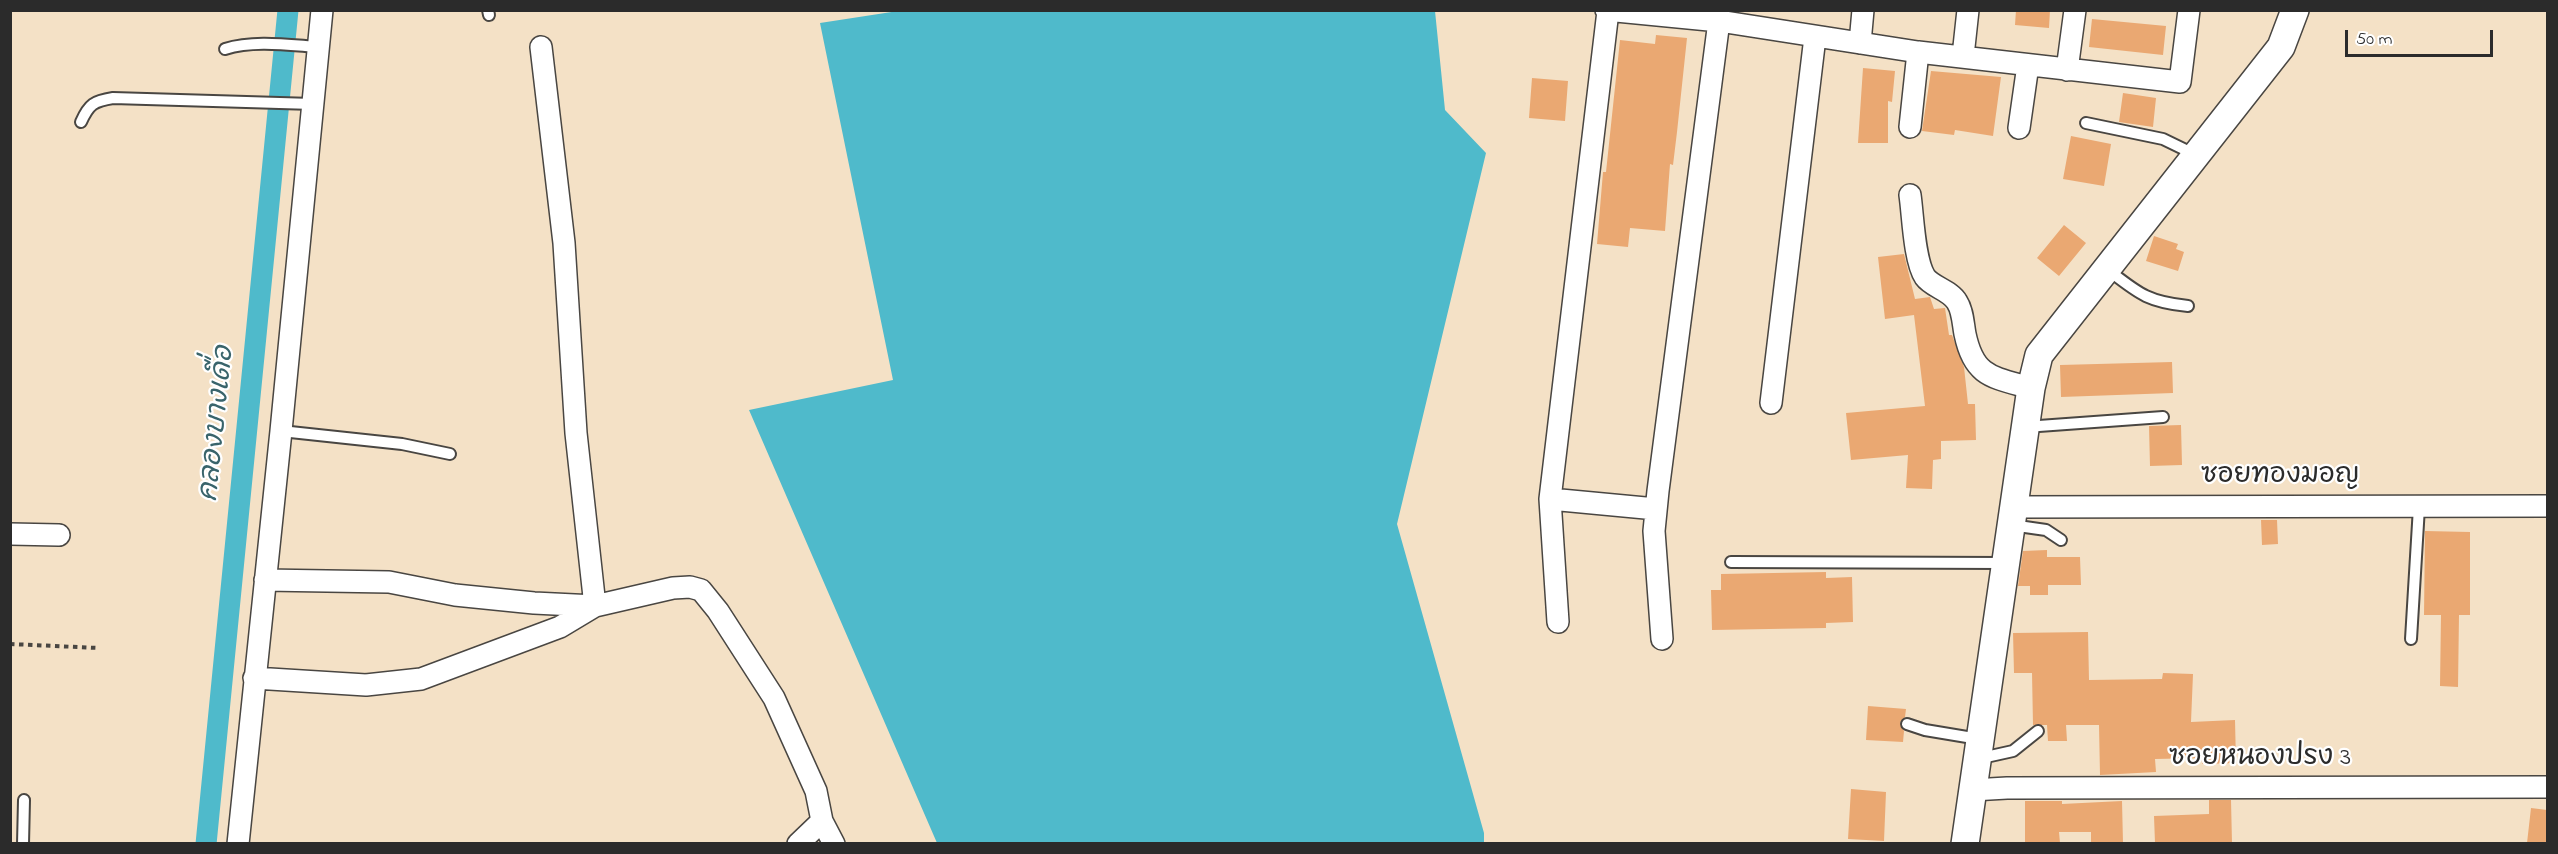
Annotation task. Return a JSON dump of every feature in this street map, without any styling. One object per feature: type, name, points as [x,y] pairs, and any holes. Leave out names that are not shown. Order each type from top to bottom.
[{"type":"street","points":[[238,843],[282,431],[313,104],[308,46],[322,10]]},
{"type":"street","points":[[1860,43],[1863,10]]},
{"type":"street","points":[[1963,56],[1968,10]]},
{"type":"street","points":[[2067,70],[2075,10]]},
{"type":"street","points":[[1558,622],[1550,499],[1607,11],[1719,21],[1755,18],[1815,37],[1918,52],[2180,82],[2189,10]]},
{"type":"street","points":[[1965,843],[2025,427],[2031,388],[2040,355],[2281,46],[2295,10]]},
{"type":"street","points":[[1662,639],[1654,531],[1656,509],[1719,21]]},
{"type":"street","points":[[1771,403],[1815,37]]},
{"type":"street","points":[[541,46],[564,243],[576,433],[595,606]]},
{"type":"street","points":[[1910,127],[1918,52]]},
{"type":"street","points":[[2019,129],[2028,65]]},
{"type":"street","points":[[1910,195],[1921,268],[1926,279],[1944,288],[1958,303],[1971,356],[1979,369],[1999,379],[2031,388]]},
{"type":"street","points":[[1550,499],[1656,509]]},
{"type":"street","name":"ซอยทองมอญ","points":[[2012,516],[2547,506]]},
{"type":"street","points":[[10,534],[59,535]]},
{"type":"street","points":[[265,580],[389,582],[455,596],[595,606],[674,588],[690,587],[700,590],[718,610],[774,698],[816,791],[822,821],[834,843]]},
{"type":"street","points":[[254,678],[366,685],[421,679],[560,627],[595,606]]},
{"type":"street","name":"ซอยหนองปรง 3","points":[[1972,790],[2007,788],[2547,787]]},
{"type":"street","points":[[798,843],[822,821]]},
{"type":"lane","points":[[225,49],[238,45],[308,46]]},
{"type":"lane","points":[[81,122],[88,107],[97,100],[113,98],[313,104]]},
{"type":"lane","points":[[2086,123],[2163,139],[2196,156]]},
{"type":"lane","points":[[2106,269],[2143,297],[2161,303],[2188,306]]},
{"type":"lane","points":[[2025,427],[2163,417]]},
{"type":"lane","points":[[282,431],[402,444],[450,454]]},
{"type":"lane","points":[[2411,639],[2419,507]]},
{"type":"lane","points":[[2012,516],[2046,530],[2061,540]]},
{"type":"lane","points":[[1731,562],[2005,562]]},
{"type":"lane","points":[[1907,724],[1978,749],[2013,751],[2037,731]]},
{"type":"lane","points":[[23,843],[24,800]]},
{"type":"path","points":[[10,644],[99,648]]},
{"type":"water","points":[[898,11],[1435,11],[1445,110],[1486,153],[1397,524],[1484,833],[1484,843],[937,843],[749,410],[893,380],[820,23]]},
{"type":"building","points":[[2016,10],[2050,10],[2049,28],[2015,25]]},
{"type":"building","points":[[2092,19],[2166,26],[2163,55],[2089,47]]},
{"type":"building","points":[[1656,35],[1687,38],[1673,165],[1670,164],[1665,231],[1630,228],[1628,247],[1597,244],[1603,172],[1606,172],[1620,40],[1655,44]]},
{"type":"building","points":[[1863,68],[1895,71],[1892,102],[1888,101],[1888,143],[1858,143]]},
{"type":"building","points":[[1931,71],[2001,77],[1993,136],[1955,130],[1954,135],[1922,131]]},
{"type":"building","points":[[1532,78],[1568,81],[1565,121],[1529,118]]},
{"type":"building","points":[[2123,93],[2156,98],[2153,127],[2119,122]]},
{"type":"building","points":[[2071,136],[2111,144],[2104,186],[2063,179]]},
{"type":"building","points":[[2064,225],[2086,243],[2059,276],[2037,258]]},
{"type":"building","points":[[2154,236],[2178,244],[2176,249],[2184,252],[2178,271],[2146,261]]},
{"type":"building","points":[[1904,254],[1915,299],[1930,297],[1934,309],[1945,308],[1949,335],[1952,335],[1964,367],[1968,404],[1975,404],[1976,440],[1941,441],[1941,459],[1933,460],[1932,489],[1906,488],[1908,455],[1851,460],[1846,413],[1925,406],[1914,315],[1885,319],[1878,257]]},
{"type":"building","points":[[2172,362],[2173,393],[2061,397],[2060,365]]},
{"type":"building","points":[[2181,425],[2182,465],[2150,466],[2149,426]]},
{"type":"building","points":[[2261,520],[2277,520],[2278,544],[2262,545]]},
{"type":"building","points":[[2425,531],[2470,532],[2470,615],[2459,615],[2458,687],[2440,686],[2441,615],[2424,615]]},
{"type":"building","points":[[2047,550],[2047,557],[2080,557],[2081,585],[2048,585],[2048,595],[2030,595],[2030,586],[2018,586],[2023,551]]},
{"type":"building","points":[[1826,572],[1826,578],[1852,577],[1853,622],[1826,623],[1826,628],[1712,630],[1711,590],[1721,590],[1721,574]]},
{"type":"building","points":[[2088,632],[2089,680],[2162,679],[2163,673],[2193,674],[2191,722],[2235,720],[2236,763],[2202,764],[2202,758],[2155,759],[2156,772],[2100,775],[2099,725],[2066,725],[2067,741],[2048,741],[2047,725],[2033,725],[2032,673],[2014,673],[2013,633]]},
{"type":"building","points":[[1868,706],[1906,709],[1905,717],[1900,722],[1904,731],[1903,742],[1866,740]]},
{"type":"building","points":[[1851,789],[1886,792],[1884,841],[1848,839]]},
{"type":"building","points":[[2209,800],[2231,800],[2232,843],[2155,843],[2154,816],[2209,814]]},
{"type":"building","points":[[2025,801],[2062,801],[2062,804],[2122,801],[2123,843],[2091,843],[2091,832],[2059,832],[2060,843],[2025,843]]},
{"type":"building","points":[[2531,808],[2547,810],[2547,843],[2527,843]]},
{"type":"waterway","name":"คลองบางเดื่อ","points":[[206,844],[288,10]]}]
